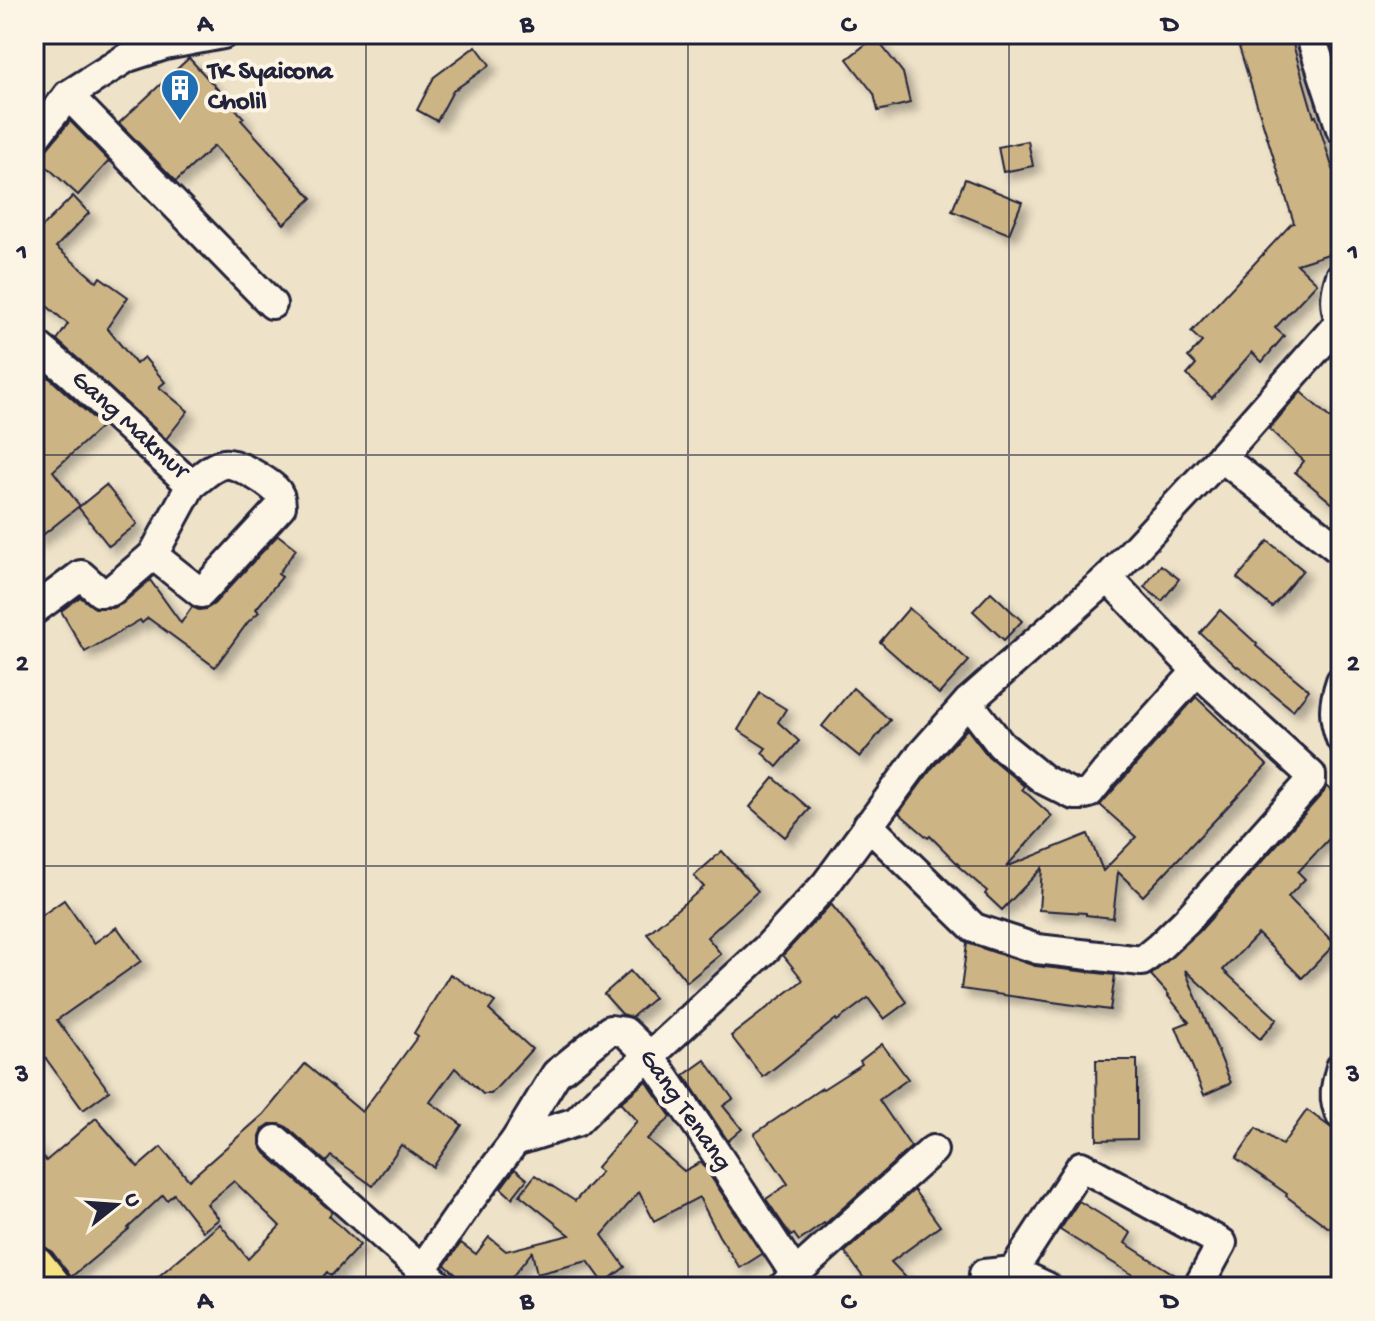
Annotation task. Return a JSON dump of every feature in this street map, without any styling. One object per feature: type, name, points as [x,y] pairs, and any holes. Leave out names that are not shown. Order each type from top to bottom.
[{"type":"highway","points":[[34,1266],[51,1287]]},
{"type":"street","points":[[34,139],[68,95],[128,57],[165,45],[223,34]]},
{"type":"street","points":[[1310,34],[1341,129]]},
{"type":"street","points":[[68,95],[272,304]]},
{"type":"street","points":[[515,1141],[576,1122],[767,948],[826,884],[920,756],[968,702],[1108,578],[1221,457],[1340,322],[1335,306],[1341,276]]},
{"type":"street","name":"Gang Makmur","points":[[34,343],[191,485],[215,467],[234,463],[276,490],[281,498],[281,506],[201,593],[153,555]]},
{"type":"street","points":[[1221,457],[1341,551]]},
{"type":"street","points":[[34,610],[81,575],[100,592],[111,591],[153,555],[191,485]]},
{"type":"street","points":[[868,825],[974,928],[1037,949],[1142,961],[1186,921],[1311,781],[1310,773],[1197,671],[1108,578]]},
{"type":"street","points":[[968,702],[1001,745],[1044,780],[1074,795],[1081,795],[1089,793],[1197,671]]},
{"type":"street","points":[[1341,681],[1334,703],[1335,721],[1341,739]]},
{"type":"street","name":"Gang Tenang","points":[[432,1278],[470,1200],[515,1141],[556,1074],[610,1030],[625,1032],[650,1056],[702,1132],[789,1280]]},
{"type":"street","points":[[1341,1067],[1335,1092],[1336,1107],[1341,1115]]},
{"type":"street","points":[[276,1140],[432,1278]]},
{"type":"street","points":[[789,1280],[933,1150]]},
{"type":"street","points":[[1013,1271],[1081,1166],[1222,1243],[1198,1287]]},
{"type":"street","points":[[983,1287],[984,1274],[1013,1271],[1047,1287]]},
{"type":"building","points":[[1235,34],[1290,34],[1341,195],[1341,250],[1297,264],[1317,283],[1275,328],[1284,336],[1262,362],[1252,352],[1212,398],[1187,375],[1196,365],[1188,357],[1202,342],[1191,332],[1294,223]]},
{"type":"building","points":[[875,37],[903,73],[910,103],[878,111],[874,94],[847,59]]},
{"type":"building","points":[[476,46],[490,65],[453,91],[437,121],[417,110],[434,77]]},
{"type":"building","name":"TK Syaicona Cholil","points":[[189,58],[312,198],[284,224],[214,146],[176,181],[119,123]]},
{"type":"building","points":[[70,121],[109,161],[78,195],[35,156],[47,149]]},
{"type":"building","points":[[1028,141],[1033,166],[1003,172],[998,147]]},
{"type":"building","points":[[965,179],[1022,202],[1009,234],[952,211]]},
{"type":"building","points":[[73,196],[89,213],[56,247],[97,282],[100,277],[128,297],[107,328],[136,364],[144,357],[165,382],[159,387],[188,411],[166,439],[57,340],[68,324],[34,295],[34,228],[38,231]]},
{"type":"building","points":[[44,373],[102,426],[53,471],[80,506],[106,485],[137,524],[109,546],[78,507],[34,542],[34,383]]},
{"type":"building","points":[[1301,392],[1341,428],[1341,495],[1333,504],[1295,472],[1304,461],[1269,429]]},
{"type":"building","points":[[278,535],[296,549],[278,574],[282,577],[256,609],[259,612],[215,667],[148,618],[85,652],[61,611],[80,597],[95,608],[113,608],[150,580],[181,623],[192,607],[199,610],[214,604]]},
{"type":"building","points":[[1268,541],[1303,570],[1272,607],[1237,578]]},
{"type":"building","points":[[1161,565],[1179,579],[1162,601],[1144,587]]},
{"type":"building","points":[[991,592],[1022,621],[1004,640],[973,611]]},
{"type":"building","points":[[909,608],[969,661],[939,694],[880,642]]},
{"type":"building","points":[[1220,610],[1256,646],[1309,690],[1293,710],[1237,667],[1200,633]]},
{"type":"building","points":[[853,688],[890,720],[860,757],[822,726]]},
{"type":"building","points":[[760,693],[786,709],[778,722],[799,741],[777,767],[762,753],[766,748],[738,730]]},
{"type":"building","points":[[1196,697],[1267,765],[1143,896],[1118,872],[1113,918],[1039,910],[1042,868],[1002,910],[985,894],[987,891],[930,836],[928,838],[899,813],[933,767],[967,729],[988,756],[1024,786],[1022,789],[1052,816],[1006,867],[1088,834],[1103,871],[1136,837],[1100,805]]},
{"type":"building","points":[[774,778],[810,809],[785,837],[750,807]]},
{"type":"building","points":[[1326,786],[1341,800],[1341,826],[1298,872],[1305,879],[1288,897],[1335,944],[1302,978],[1258,934],[1223,970],[1277,1019],[1260,1039],[1185,970],[1231,1083],[1204,1095],[1176,1027],[1189,1022],[1151,975],[1199,932],[1324,792]]},
{"type":"building","points":[[722,851],[758,891],[707,937],[721,954],[687,982],[647,934],[704,887],[694,876]]},
{"type":"building","points":[[64,900],[94,943],[117,927],[141,961],[57,1020],[109,1091],[83,1110],[34,1042],[34,921]]},
{"type":"building","points":[[831,904],[907,1002],[884,1019],[868,998],[836,1019],[763,1077],[731,1036],[803,980],[783,955]]},
{"type":"building","points":[[967,943],[1035,966],[1115,975],[1110,1010],[961,989]]},
{"type":"building","points":[[630,971],[654,998],[632,1017],[622,1014],[604,994]]},
{"type":"building","points":[[450,974],[495,1002],[489,1010],[532,1049],[491,1094],[483,1094],[455,1068],[430,1102],[462,1125],[433,1167],[401,1145],[373,1186],[331,1156],[326,1162],[287,1127],[270,1124],[263,1129],[260,1145],[265,1153],[332,1212],[329,1216],[360,1245],[331,1276],[327,1272],[314,1287],[146,1287],[220,1224],[248,1259],[280,1226],[234,1181],[207,1204],[219,1219],[203,1231],[174,1194],[167,1200],[163,1195],[129,1229],[71,1277],[52,1252],[34,1241],[34,1141],[46,1161],[96,1118],[138,1167],[161,1147],[189,1180],[264,1114],[305,1064],[362,1112],[418,1036],[414,1033]]},
{"type":"building","points":[[882,1044],[908,1079],[879,1100],[911,1147],[825,1224],[799,1241],[794,1234],[791,1236],[766,1199],[788,1184],[754,1134],[862,1064],[860,1061]]},
{"type":"building","points":[[705,1060],[733,1099],[723,1106],[742,1129],[728,1141],[684,1075]]},
{"type":"building","points":[[1096,1060],[1137,1060],[1137,1139],[1097,1140]]},
{"type":"building","points":[[646,1081],[671,1117],[647,1139],[684,1171],[701,1162],[762,1254],[740,1268],[699,1197],[654,1221],[639,1192],[602,1235],[625,1267],[604,1283],[588,1261],[537,1274],[532,1252],[504,1287],[470,1287],[445,1265],[461,1243],[476,1254],[489,1237],[506,1251],[570,1235],[520,1195],[535,1175],[575,1201],[601,1172],[596,1168],[637,1121],[620,1103]]},
{"type":"building","points":[[1307,1110],[1341,1135],[1341,1211],[1329,1228],[1236,1158],[1256,1128],[1282,1145]]},
{"type":"building","points":[[515,1169],[527,1179],[512,1198],[501,1188]]},
{"type":"building","points":[[914,1190],[940,1226],[891,1262],[915,1287],[870,1287],[845,1252]]},
{"type":"building","points":[[1079,1201],[1131,1233],[1125,1243],[1183,1280],[1181,1287],[1130,1287],[1136,1277],[1060,1230]]},
{"type":"place","name":"TK Syaicona Cholil","points":[[180,122]]}]
